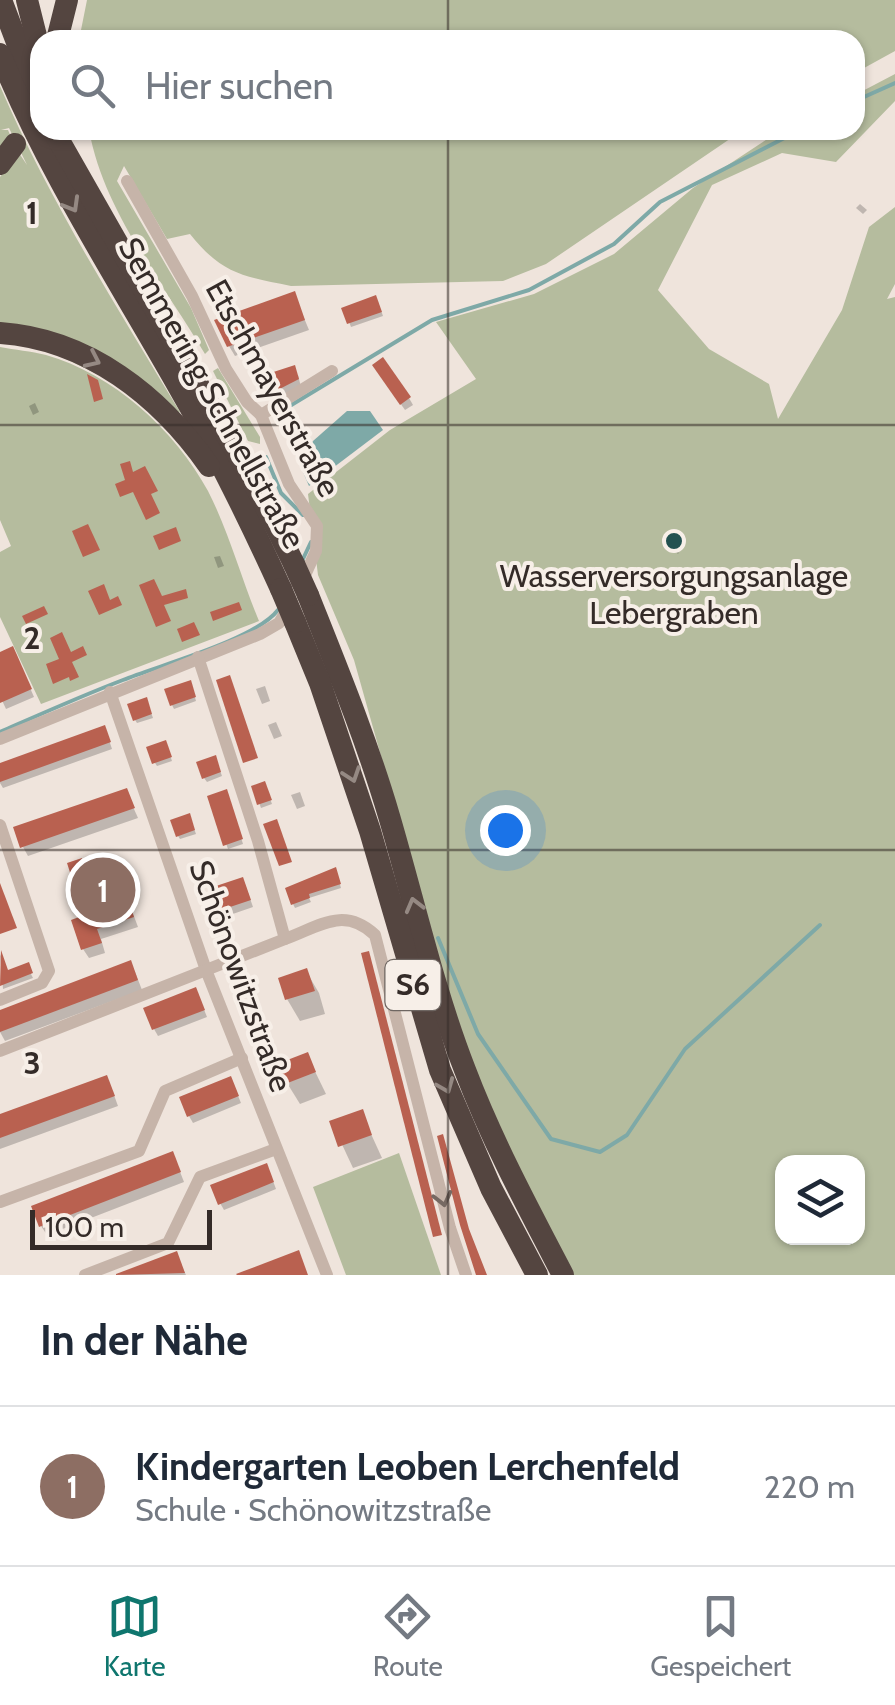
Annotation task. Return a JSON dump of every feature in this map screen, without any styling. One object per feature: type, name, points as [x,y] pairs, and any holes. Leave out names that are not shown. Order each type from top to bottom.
[{"type":"highway","points":[[2,0],[30,75]]},
{"type":"highway","points":[[27,0],[34,30]]},
{"type":"highway","points":[[60,30],[67,0]]},
{"type":"highway","name":"Semmering Schnellstraße","points":[[0,54],[30,126]]},
{"type":"highway","name":"Semmering Schnellstraße","points":[[37,140],[234,488],[281,589],[320,682],[370,830],[440,1070],[477,1159],[537,1275]]},
{"type":"highway","name":"Semmering Schnellstraße","points":[[59,140],[200,385],[294,564],[358,722],[389,814],[463,1066],[485,1122],[564,1275]]},
{"type":"highway","points":[[71,140],[78,177]]},
{"type":"highway","points":[[0,164],[15,144]]},
{"type":"highway","points":[[0,333],[63,347],[106,366],[172,419],[215,474],[234,488]]},
{"type":"street","name":"Etschmayerstraße","points":[[0,740],[279,623],[316,550],[317,526],[289,484],[261,415],[247,402],[226,369],[192,296],[127,181]]},
{"type":"street","points":[[261,415],[332,371]]},
{"type":"street","points":[[198,658],[258,841],[285,939]]},
{"type":"street","name":"Schönowitzstraße","points":[[110,692],[206,970],[327,1275]]},
{"type":"street","points":[[0,826],[49,971],[42,983],[0,1000]]},
{"type":"street","points":[[0,1051],[338,918],[360,921],[375,935],[450,1228],[466,1275]]},
{"type":"street","points":[[0,1202],[139,1150],[165,1091],[242,1058]]},
{"type":"street","points":[[85,1275],[168,1243],[200,1177],[276,1149]]},
{"type":"green space","points":[[87,0],[895,0],[895,51],[865,68],[865,30],[81,30]]},
{"type":"green space","points":[[895,74],[895,101],[865,132],[865,90]]},
{"type":"green space","points":[[0,86],[62,211],[180,412],[0,327],[0,177],[19,153],[27,165],[9,128],[1,130],[8,130],[11,137],[0,155]]},
{"type":"green space","points":[[92,140],[728,140],[546,264],[503,281],[291,286],[246,276],[212,258],[190,234],[167,239],[124,166],[117,181],[191,308],[209,350],[205,354],[121,218]]},
{"type":"green space","points":[[766,140],[857,140],[836,162],[782,153],[712,185],[658,290],[709,349],[769,384],[778,419],[842,310],[869,227],[895,207],[895,284],[887,299],[895,297],[895,1275],[571,1275],[516,1168],[462,1044],[354,660],[318,575],[308,494],[390,430],[476,379],[436,322],[534,294],[614,254],[693,188]]},
{"type":"green space","points":[[0,347],[71,364],[118,390],[160,426],[208,491],[259,621],[41,704],[0,617],[0,552],[11,546],[0,520]]},
{"type":"green space","points":[[218,368],[260,437],[260,444],[248,441],[213,371]]},
{"type":"green space","points":[[399,1153],[441,1275],[346,1275],[313,1187]]},
{"type":"water","points":[[347,411],[370,411],[383,430],[309,486],[296,456]]},
{"type":"building","points":[[295,291],[305,320],[227,347],[214,320]]},
{"type":"building","points":[[376,295],[382,312],[347,324],[341,308]]},
{"type":"building","points":[[383,357],[411,397],[400,405],[372,365]]},
{"type":"building","points":[[295,365],[299,379],[264,397],[258,377]]},
{"type":"building","points":[[87,374],[98,380],[103,399],[94,402]]},
{"type":"building","points":[[130,461],[133,472],[145,466],[158,491],[151,494],[160,513],[146,520],[133,492],[120,497],[115,484],[125,480],[120,464]]},
{"type":"building","points":[[88,524],[100,550],[83,557],[72,531]]},
{"type":"building","points":[[176,527],[181,541],[159,550],[153,536]]},
{"type":"building","name":"Wasserversorgungsanlage Lebergraben","points":[[673,530],[684,538],[675,551],[664,543]]},
{"type":"building","points":[[154,579],[162,596],[186,589],[188,598],[164,605],[171,621],[156,627],[139,585]]},
{"type":"building","points":[[104,584],[110,600],[118,596],[122,605],[99,615],[88,591]]},
{"type":"building","points":[[239,602],[242,610],[213,621],[210,612]]},
{"type":"building","points":[[44,606],[48,614],[26,624],[22,616]]},
{"type":"building","points":[[194,622],[200,635],[182,642],[177,629]]},
{"type":"building","points":[[62,632],[71,652],[83,646],[87,655],[72,662],[79,677],[53,684],[46,664],[59,659],[50,638]]},
{"type":"building","points":[[13,646],[32,689],[0,703],[0,652]]},
{"type":"building","points":[[230,675],[258,758],[243,763],[216,680]]},
{"type":"building","points":[[191,680],[196,697],[170,706],[164,689]]},
{"type":"building","points":[[147,697],[152,714],[133,721],[127,704]]},
{"type":"building","points":[[105,725],[111,742],[0,782],[0,763]]},
{"type":"building","points":[[166,740],[172,757],[152,764],[146,747]]},
{"type":"building","points":[[216,755],[221,772],[202,779],[196,762]]},
{"type":"building","points":[[265,781],[272,800],[257,805],[251,786]]},
{"type":"building","points":[[127,788],[135,808],[20,848],[13,827]]},
{"type":"building","points":[[227,789],[243,839],[223,846],[207,796]]},
{"type":"building","points":[[190,813],[195,830],[176,837],[170,820]]},
{"type":"building","points":[[277,819],[292,862],[279,866],[263,824]]},
{"type":"building","points":[[82,858],[86,870],[115,860],[134,917],[97,929],[102,943],[81,950],[71,920],[95,911],[85,882],[74,885],[67,863]]},
{"type":"building","points":[[336,867],[341,884],[309,894],[310,898],[291,905],[285,888]]},
{"type":"building","points":[[243,877],[251,900],[221,910],[213,887]]},
{"type":"building","points":[[0,883],[17,928],[0,934]]},
{"type":"building","points":[[1,950],[8,970],[29,962],[33,973],[0,986]]},
{"type":"building","points":[[369,951],[442,1235],[433,1237],[361,953]]},
{"type":"building","points":[[131,960],[138,980],[0,1032],[0,1010]]},
{"type":"building","points":[[307,968],[315,991],[285,1000],[278,978]]},
{"type":"building","points":[[196,987],[205,1010],[152,1030],[143,1008]]},
{"type":"building","points":[[308,1052],[316,1072],[285,1084],[277,1064]]},
{"type":"building","points":[[107,1075],[115,1096],[0,1138],[0,1114]]},
{"type":"building","points":[[231,1076],[239,1096],[187,1117],[179,1097]]},
{"type":"building","points":[[363,1109],[372,1135],[338,1147],[329,1121]]},
{"type":"building","points":[[443,1134],[469,1229],[487,1275],[476,1275],[460,1225],[437,1136]]},
{"type":"building","points":[[173,1151],[181,1172],[39,1227],[31,1206]]},
{"type":"building","points":[[267,1163],[274,1182],[218,1205],[210,1185]]},
{"type":"building","points":[[299,1250],[308,1275],[236,1274]]},
{"type":"building","points":[[177,1251],[185,1273],[116,1275],[116,1274]]},
{"type":"waterway","points":[[865,96],[895,83]]},
{"type":"waterway","points":[[277,417],[432,320],[529,290],[614,244],[660,202],[781,140]]},
{"type":"waterway","points":[[266,457],[281,493],[303,515]]},
{"type":"waterway","points":[[302,561],[311,542]]},
{"type":"waterway","points":[[0,732],[107,686],[229,641],[278,610]]},
{"type":"waterway","points":[[438,938],[478,1034],[551,1139],[600,1152],[627,1135],[685,1049],[820,925]]},
{"type":"place","name":"Wasserversorgungsanlage Lebergraben","points":[[674,541]]},
{"type":"place","name":"Kindergarten Leoben Lerchenfeld","points":[[103,890]]}]
